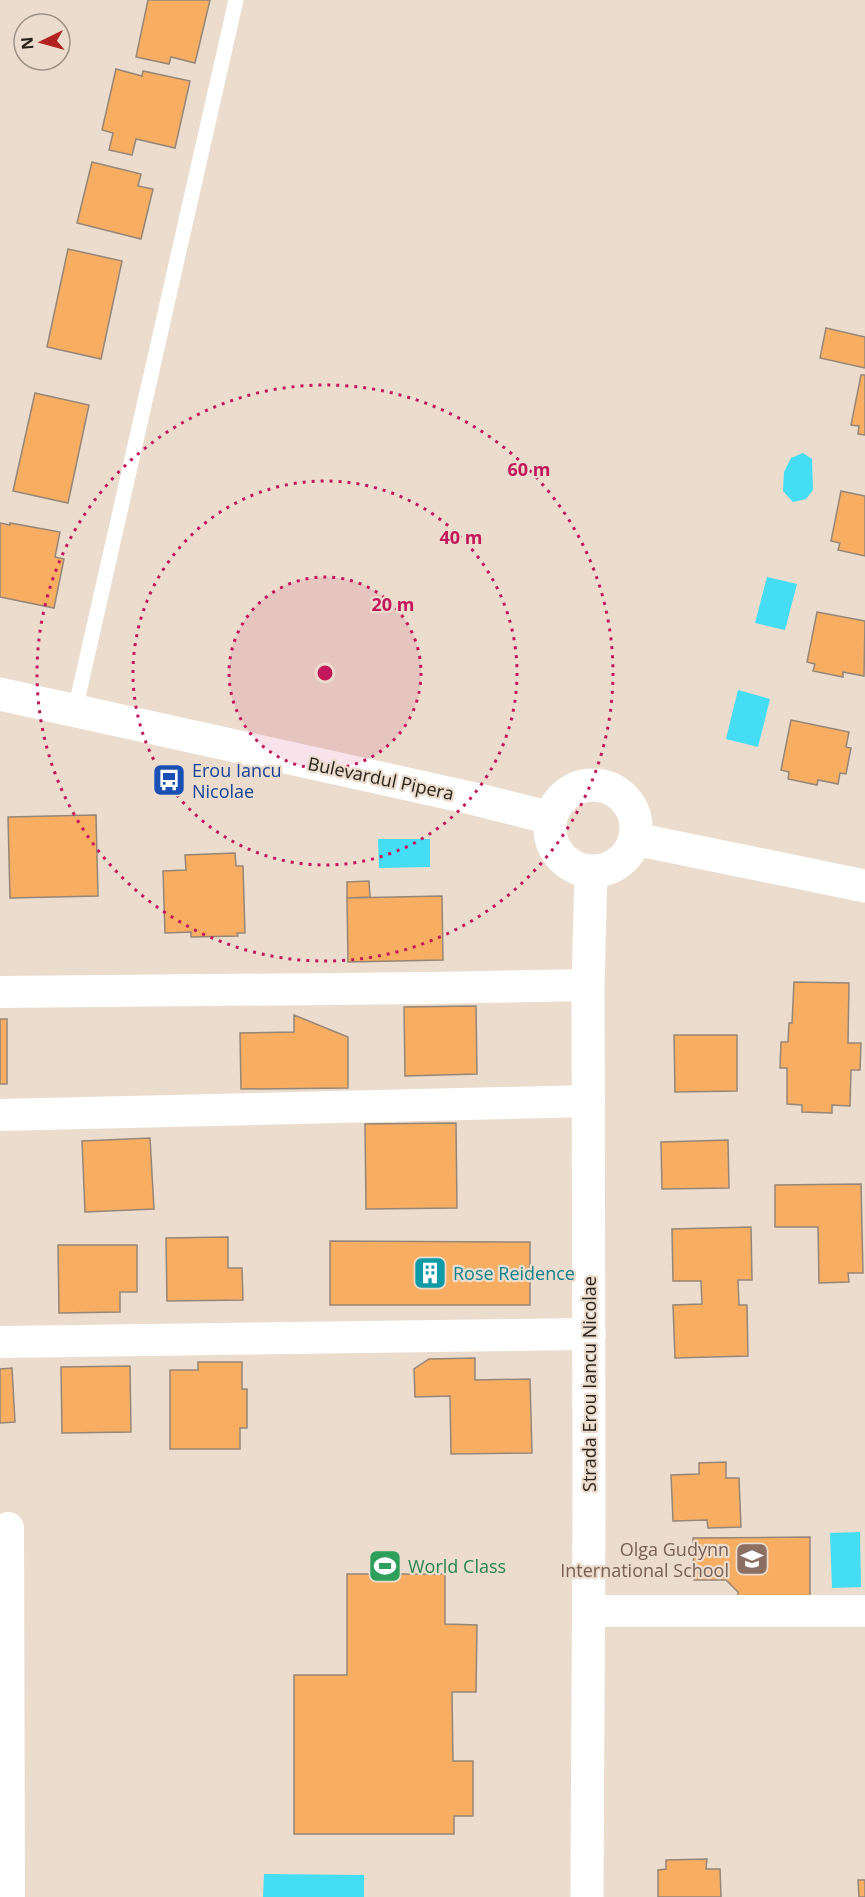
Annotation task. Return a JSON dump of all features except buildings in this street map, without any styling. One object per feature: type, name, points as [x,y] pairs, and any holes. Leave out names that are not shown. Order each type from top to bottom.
[{"type":"main road","name":"Bulevardul Pipera","points":[[0,694],[463,796],[551,818]]},
{"type":"main road","points":[[584,786],[604,786],[621,795],[633,810],[635,839],[632,848],[619,863],[601,871],[591,871],[573,866],[559,855],[551,838],[551,818],[560,801],[567,794],[584,786]]},
{"type":"main road","points":[[635,839],[864,880]]},
{"type":"main road","name":"Strada Erou Iancu Nicolae","points":[[587,1897],[590,1334],[588,985],[591,871]]},
{"type":"street","points":[[0,992],[588,985]]},
{"type":"street","points":[[0,1116],[590,1101]]},
{"type":"street","points":[[0,1341],[590,1334]]},
{"type":"street","points":[[8,1528],[9,1897]]},
{"type":"street","points":[[589,1611],[865,1611]]},
{"type":"lane","points":[[75,710],[236,0]]},
{"type":"water","points":[[803,453],[812,459],[813,490],[806,499],[793,502],[783,491],[784,472],[791,458]]},
{"type":"water","points":[[767,577],[797,584],[785,630],[755,623]]},
{"type":"water","points":[[738,690],[770,699],[758,747],[726,739]]},
{"type":"water","points":[[378,839],[430,839],[430,867],[379,868]]},
{"type":"water","points":[[860,1532],[861,1587],[832,1588],[830,1533]]},
{"type":"water","points":[[264,1874],[364,1875],[364,1897],[263,1897]]},
{"type":"place","name":"Erou Iancu Nicolae","points":[[169,780]]},
{"type":"place","name":"Rose Reidence","points":[[430,1273]]},
{"type":"place","name":"Olga Gudynn International School","points":[[752,1559]]},
{"type":"place","name":"World Class","points":[[385,1566]]}]
